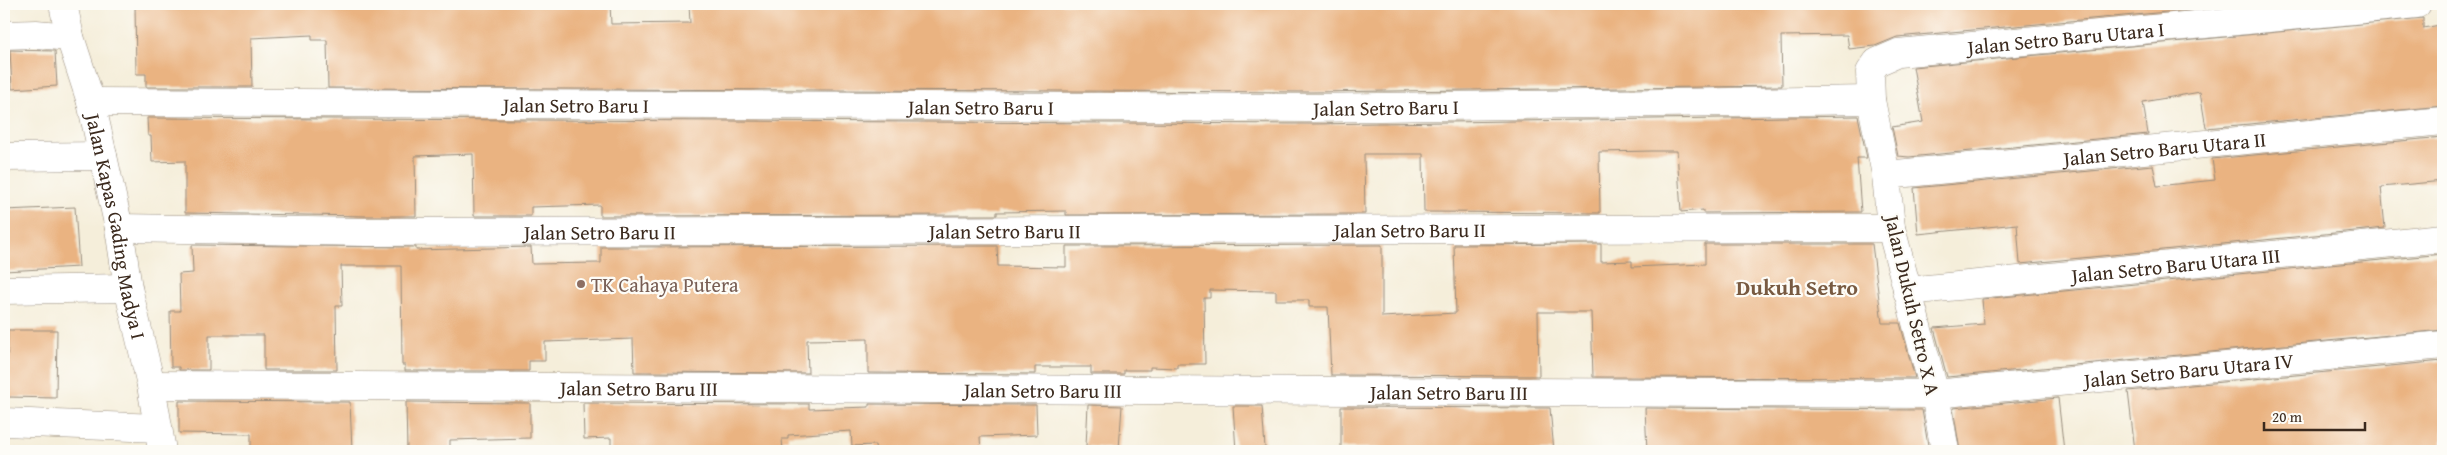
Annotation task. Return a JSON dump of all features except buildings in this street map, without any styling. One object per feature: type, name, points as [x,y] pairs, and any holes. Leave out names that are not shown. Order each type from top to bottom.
[{"type":"street","name":"Jalan Kapas Gading Madya I","points":[[62,4],[70,37],[91,102],[119,228],[128,288],[151,385],[160,439]]},
{"type":"street","name":"Jalan Setro Baru Utara I","points":[[1871,100],[1870,72],[1877,62],[1898,53],[2416,4]]},
{"type":"street","points":[[4,35],[36,34],[70,37]]},
{"type":"street","name":"Jalan Setro Baru I","points":[[91,102],[1311,108],[1871,100]]},
{"type":"street","name":"Jalan Dukuh Setro X A","points":[[1871,100],[1886,175],[1891,228],[1934,394],[1945,451]]},
{"type":"street","name":"Jalan Setro Baru Utara II","points":[[1886,175],[2443,121]]},
{"type":"street","points":[[4,158],[103,156]]},
{"type":"street","name":"Jalan Setro Baru II","points":[[119,228],[365,232],[1891,228]]},
{"type":"street","name":"Jalan Setro Baru Utara III","points":[[1907,291],[2443,238]]},
{"type":"street","points":[[4,290],[128,288]]},
{"type":"street","name":"Jalan Setro Baru Utara IV","points":[[1934,394],[2443,345]]},
{"type":"street","name":"Jalan Setro Baru III","points":[[151,385],[1934,394]]},
{"type":"street","points":[[4,422],[160,439]]},
{"type":"place","name":"TK Cahaya Putera","points":[[581,284]]},
{"type":"district","name":"Dukuh Setro","points":[[1797,287]]}]
